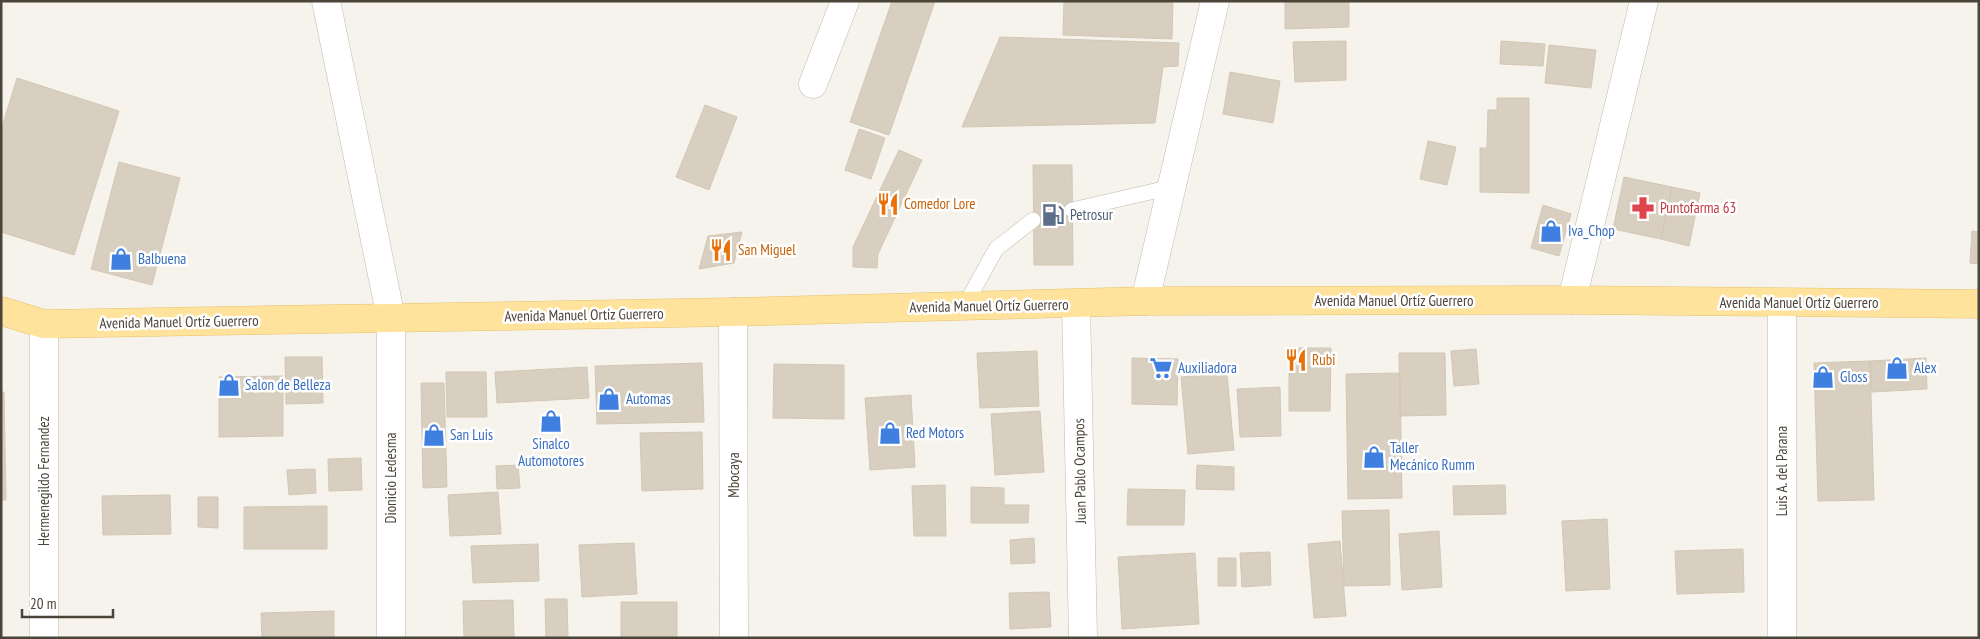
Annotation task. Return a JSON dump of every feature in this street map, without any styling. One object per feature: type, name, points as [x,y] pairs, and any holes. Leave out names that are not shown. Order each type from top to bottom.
[{"type":"main road","name":"Avenida Manuel Ortíz Guerrero","points":[[1,311],[44,324],[733,312],[1145,301],[1572,300],[1979,304]]},
{"type":"street","name":"Dionicio Ledesma","points":[[326,1],[391,318],[391,638]]},
{"type":"street","points":[[813,84],[845,1]]},
{"type":"street","points":[[1145,301],[1215,1]]},
{"type":"street","points":[[1572,300],[1644,1]]},
{"type":"street","name":"Luis A. del Parana","points":[[1782,303],[1782,638]]},
{"type":"street","name":"Juan Pablo Ocampos","points":[[1076,304],[1083,638]]},
{"type":"street","name":"Mbocaya","points":[[733,312],[734,638]]},
{"type":"street","name":"Hermenegildo Fernandez","points":[[44,324],[44,638]]},
{"type":"lane","points":[[1072,210],[1172,187]]},
{"type":"lane","points":[[964,307],[996,249],[1033,220]]},
{"type":"building","points":[[892,1],[935,1],[889,135],[850,122]]},
{"type":"building","points":[[1064,1],[1173,1],[1172,39],[1063,35]]},
{"type":"building","points":[[1285,1],[1349,1],[1349,27],[1285,29]]},
{"type":"building","points":[[1000,37],[1179,43],[1178,66],[1163,67],[1155,123],[962,127]]},
{"type":"building","points":[[1346,41],[1346,80],[1295,82],[1293,42]]},
{"type":"building","points":[[1501,41],[1545,44],[1543,66],[1500,64]]},
{"type":"building","points":[[1549,45],[1596,50],[1591,88],[1545,83]]},
{"type":"building","points":[[1230,72],[1280,81],[1273,123],[1223,114]]},
{"type":"building","points":[[17,78],[119,111],[74,255],[1,232],[1,130]]},
{"type":"building","points":[[1497,98],[1529,98],[1529,193],[1480,192],[1480,148],[1487,148],[1488,110],[1497,110]]},
{"type":"building","points":[[705,105],[737,117],[709,190],[676,177]]},
{"type":"building","points":[[859,129],[885,138],[871,179],[845,170]]},
{"type":"building","points":[[1428,141],[1456,147],[1447,185],[1420,179]]},
{"type":"building","name":"Comedor Lore","points":[[899,150],[922,160],[878,254],[877,268],[853,267],[853,247]]},
{"type":"building","points":[[119,162],[180,178],[152,285],[91,269]]},
{"type":"building","name":"Petrosur","points":[[1033,165],[1072,165],[1073,265],[1034,265]]},
{"type":"building","name":"Puntofarma 63","points":[[1624,177],[1672,187],[1661,239],[1613,229]]},
{"type":"building","points":[[1672,187],[1700,193],[1689,246],[1661,239]]},
{"type":"building","name":"Iva_Chop","points":[[1543,205],[1571,214],[1559,256],[1531,248]]},
{"type":"building","points":[[1972,231],[1979,232],[1979,264],[1970,263]]},
{"type":"building","name":"San Miguel","points":[[742,232],[734,263],[699,269],[708,236]]},
{"type":"building","points":[[1289,348],[1331,348],[1330,411],[1289,411]]},
{"type":"building","points":[[1476,349],[1479,384],[1454,386],[1451,351]]},
{"type":"building","points":[[1037,351],[1039,406],[980,408],[977,353]]},
{"type":"building","points":[[1399,353],[1445,353],[1446,415],[1400,416]]},
{"type":"building","points":[[285,357],[322,357],[323,403],[286,404]]},
{"type":"building","points":[[1132,358],[1178,359],[1177,405],[1132,404]]},
{"type":"building","points":[[1926,358],[1927,389],[1872,392],[1870,361]]},
{"type":"building","points":[[1870,361],[1874,500],[1818,501],[1814,363]]},
{"type":"building","points":[[702,363],[704,422],[597,424],[595,366]]},
{"type":"building","points":[[774,364],[844,365],[844,419],[773,418]]},
{"type":"building","points":[[587,367],[589,398],[497,403],[495,372]]},
{"type":"building","points":[[446,372],[486,372],[487,417],[447,417]]},
{"type":"building","name":"Taller Mecánico Rumm","points":[[1400,373],[1402,498],[1348,499],[1346,374]]},
{"type":"building","points":[[1227,374],[1234,450],[1188,454],[1181,377]]},
{"type":"building","points":[[283,376],[283,436],[219,437],[219,377]]},
{"type":"building","name":"San Luis","points":[[421,383],[444,383],[447,487],[423,488]]},
{"type":"building","points":[[1280,387],[1281,436],[1240,437],[1237,389]]},
{"type":"building","points":[[1,392],[4,392],[6,500],[1,500]]},
{"type":"building","name":"Red Motors","points":[[911,395],[915,467],[870,470],[865,398]]},
{"type":"building","points":[[1040,411],[1044,472],[995,475],[991,414]]},
{"type":"building","points":[[702,432],[703,489],[642,491],[640,433]]},
{"type":"building","points":[[361,458],[362,490],[329,491],[328,459]]},
{"type":"building","points":[[518,465],[520,488],[497,489],[496,466]]},
{"type":"building","points":[[1197,465],[1234,467],[1234,490],[1196,489]]},
{"type":"building","points":[[315,469],[316,493],[289,495],[287,470]]},
{"type":"building","points":[[945,485],[946,536],[914,536],[912,486]]},
{"type":"building","points":[[1505,485],[1506,514],[1454,515],[1453,486]]},
{"type":"building","points":[[971,487],[1004,488],[1004,505],[1029,505],[1028,523],[971,523]]},
{"type":"building","points":[[1128,489],[1185,490],[1184,525],[1127,525]]},
{"type":"building","points":[[498,492],[501,534],[450,536],[448,495]]},
{"type":"building","points":[[170,495],[171,534],[103,535],[102,496]]},
{"type":"building","points":[[198,497],[218,497],[218,528],[198,527]]},
{"type":"building","points":[[327,506],[327,549],[244,549],[244,507]]},
{"type":"building","points":[[1389,510],[1390,585],[1344,586],[1342,511]]},
{"type":"building","points":[[1607,519],[1610,589],[1566,591],[1562,521]]},
{"type":"building","points":[[1439,531],[1442,587],[1402,590],[1399,534]]},
{"type":"building","points":[[1034,538],[1035,563],[1011,564],[1010,540]]},
{"type":"building","points":[[1340,541],[1346,616],[1314,618],[1308,544]]},
{"type":"building","points":[[634,543],[637,594],[582,597],[579,545]]},
{"type":"building","points":[[538,544],[539,581],[473,583],[471,546]]},
{"type":"building","points":[[1743,549],[1744,592],[1677,594],[1675,551]]},
{"type":"building","points":[[1270,552],[1271,585],[1242,587],[1240,553]]},
{"type":"building","points":[[1195,553],[1199,624],[1122,629],[1118,557]]},
{"type":"building","points":[[1218,558],[1236,558],[1236,586],[1218,586]]},
{"type":"building","points":[[1049,592],[1051,627],[1010,629],[1009,593]]},
{"type":"building","points":[[545,599],[567,599],[568,638],[546,638]]},
{"type":"building","points":[[513,600],[514,638],[464,638],[463,601]]},
{"type":"building","points":[[621,602],[677,602],[677,638],[621,638]]},
{"type":"building","points":[[334,611],[334,638],[262,638],[261,613]]},
{"type":"place","name":"Comedor Lore","points":[[888,204]]},
{"type":"place","name":"Puntofarma 63","points":[[1643,208]]},
{"type":"place","name":"Petrosur","points":[[1053,215]]},
{"type":"place","name":"Iva_Chop","points":[[1551,231]]},
{"type":"place","name":"San Miguel","points":[[721,250]]},
{"type":"place","name":"Balbuena","points":[[121,259]]},
{"type":"place","name":"Rubi","points":[[1296,360]]},
{"type":"place","name":"Auxiliadora","points":[[1161,368]]},
{"type":"place","name":"Alex","points":[[1897,368]]},
{"type":"place","name":"Gloss","points":[[1823,377]]},
{"type":"place","name":"Salon de Belleza","points":[[229,385]]},
{"type":"place","name":"Automas","points":[[609,399]]},
{"type":"place","name":"Sinalco Automotores","points":[[551,421]]},
{"type":"place","name":"Red Motors","points":[[890,433]]},
{"type":"place","name":"San Luis","points":[[434,435]]},
{"type":"place","name":"Taller Mecánico Rumm","points":[[1374,457]]}]
